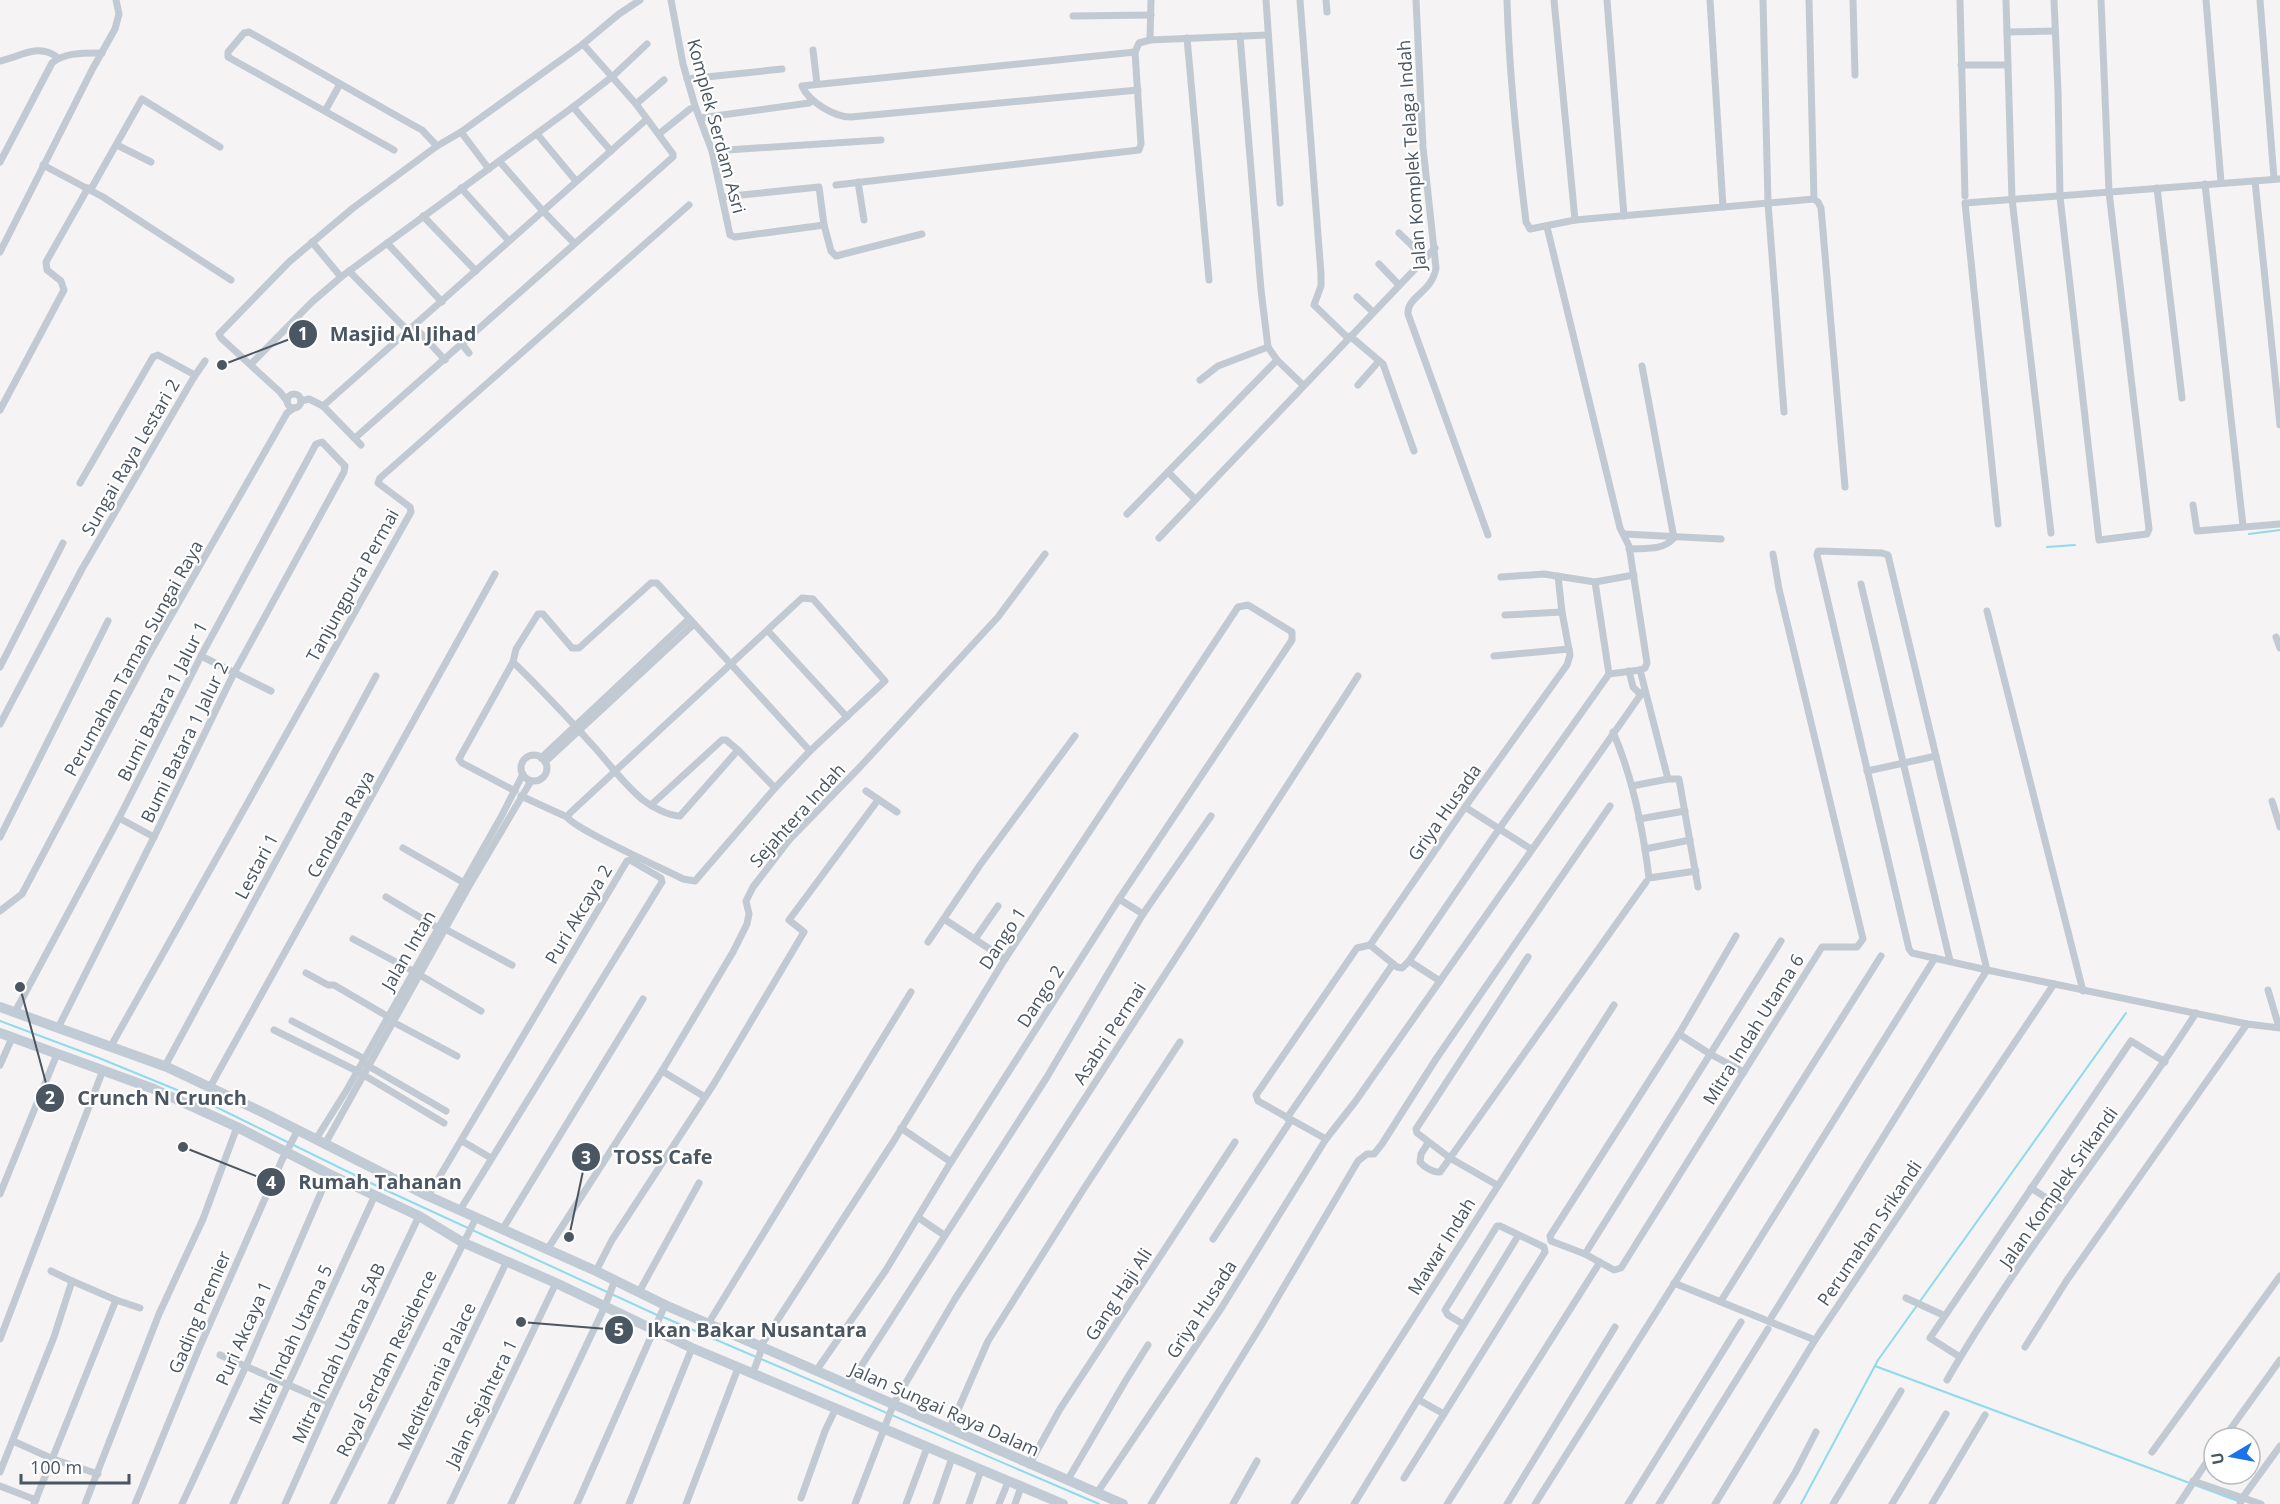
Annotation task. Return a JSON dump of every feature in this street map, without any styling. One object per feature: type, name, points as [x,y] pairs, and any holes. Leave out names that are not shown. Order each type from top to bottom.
[{"type":"street","points":[[0,252],[115,29],[119,14],[116,0]]},
{"type":"street","points":[[362,445],[323,406],[309,399],[301,401],[298,406],[289,404],[280,392],[219,334],[274,277],[353,208],[583,44],[640,0]]},
{"type":"street","name":"Komplek Serdam Asri","points":[[671,0],[687,79],[712,151],[732,237],[824,225]]},
{"type":"street","points":[[1150,40],[1151,0]]},
{"type":"street","points":[[1266,0],[1280,203]]},
{"type":"street","points":[[1300,0],[1321,274],[1321,286],[1314,305],[1383,364],[1414,451]]},
{"type":"street","points":[[1326,0],[1327,12]]},
{"type":"street","name":"Jalan Komplek Telaga Indah","points":[[1416,0],[1423,147],[1435,248],[1434,278],[1410,304],[1408,314],[1488,535]]},
{"type":"street","points":[[1507,0],[1508,56],[1526,222],[1530,229],[1575,220],[1814,199],[1818,202],[1821,208],[1845,487]]},
{"type":"street","points":[[1554,0],[1575,220]]},
{"type":"street","points":[[1607,0],[1624,216]]},
{"type":"street","points":[[1710,0],[1724,207]]},
{"type":"street","points":[[1763,0],[1768,203],[1784,412]]},
{"type":"street","points":[[1809,0],[1814,199]]},
{"type":"street","points":[[1853,0],[1855,75]]},
{"type":"street","points":[[1960,0],[1965,196]]},
{"type":"street","points":[[2006,0],[2012,199],[2050,533]]},
{"type":"street","points":[[2054,0],[2060,197],[2099,540],[2147,534],[2149,529],[2109,192],[2101,0]]},
{"type":"street","points":[[2206,0],[2222,183]]},
{"type":"street","points":[[1998,524],[1965,203],[2277,179],[2260,0]]},
{"type":"street","points":[[1073,16],[1151,15]]},
{"type":"street","points":[[2007,32],[2055,31]]},
{"type":"street","points":[[394,150],[228,57],[228,52],[247,32],[422,130],[437,146]]},
{"type":"street","points":[[836,185],[1138,150],[1141,144],[1135,52],[1139,43],[1150,40],[1268,35]]},
{"type":"street","points":[[1240,36],[1268,347],[1303,385]]},
{"type":"street","points":[[1187,38],[1209,280]]},
{"type":"street","points":[[355,438],[673,157],[674,154],[636,104],[583,44]]},
{"type":"street","points":[[251,364],[312,302],[341,277],[573,107],[613,76],[647,44]]},
{"type":"street","points":[[0,61],[32,50],[51,53],[58,58]]},
{"type":"street","points":[[813,50],[817,84]]},
{"type":"street","points":[[0,162],[46,72],[58,58],[78,53],[104,51]]},
{"type":"street","points":[[1135,52],[802,86],[837,116],[851,117],[1138,90]]},
{"type":"street","points":[[1961,65],[2008,64]]},
{"type":"street","points":[[687,79],[782,69]]},
{"type":"street","points":[[636,104],[664,80]]},
{"type":"street","points":[[325,111],[340,84]]},
{"type":"street","points":[[0,410],[64,290],[61,281],[46,270],[46,262],[117,145],[142,99],[220,147]]},
{"type":"street","points":[[700,118],[809,104]]},
{"type":"street","points":[[573,107],[611,151]]},
{"type":"street","points":[[659,134],[690,109]]},
{"type":"street","points":[[323,406],[647,119]]},
{"type":"street","points":[[461,132],[489,169]]},
{"type":"street","points":[[537,134],[576,182]]},
{"type":"street","points":[[712,151],[880,140]]},
{"type":"street","points":[[117,145],[151,162]]},
{"type":"street","points":[[500,162],[574,243]]},
{"type":"street","points":[[43,165],[89,189],[231,280]]},
{"type":"street","points":[[2255,181],[2280,425]]},
{"type":"street","points":[[858,182],[864,220]]},
{"type":"street","points":[[2205,184],[2243,526]]},
{"type":"street","points":[[722,196],[819,187],[824,225],[831,251],[836,256],[922,234]]},
{"type":"street","points":[[460,188],[509,241]]},
{"type":"street","points":[[2157,188],[2182,398]]},
{"type":"street","name":"Tanjungpura Permai","points":[[111,1046],[411,512],[410,507],[378,483],[380,478],[689,205]]},
{"type":"street","points":[[423,216],[476,271]]},
{"type":"street","points":[[1370,945],[1393,964],[1402,968],[1409,961],[1499,829],[1610,674],[1646,668],[1629,549],[1620,528],[1547,226]]},
{"type":"street","points":[[1399,233],[1425,258]]},
{"type":"street","points":[[312,242],[341,277]]},
{"type":"street","points":[[387,243],[442,302]]},
{"type":"street","points":[[1159,537],[1435,248]]},
{"type":"street","points":[[1379,264],[1400,285]]},
{"type":"street","points":[[350,271],[445,360]]},
{"type":"street","points":[[1358,297],[1373,312]]},
{"type":"street","points":[[462,344],[470,353]]},
{"type":"street","points":[[1200,380],[1218,366],[1268,347]]},
{"type":"street","name":"Sungai Raya Lestari 2","points":[[0,724],[61,607],[194,377],[193,374],[158,355],[153,357],[80,483]]},
{"type":"street","points":[[1127,514],[1278,360]]},
{"type":"street","points":[[194,377],[205,361]]},
{"type":"street","points":[[1358,385],[1379,361]]},
{"type":"street","points":[[1642,366],[1671,541]]},
{"type":"street","points":[[280,392],[298,395],[301,401]]},
{"type":"street","points":[[289,404],[288,396],[293,394]]},
{"type":"street","name":"Perumahan Taman Sungai Raya","points":[[0,911],[22,894],[148,657],[287,413],[289,404]]},
{"type":"street","name":"Bumi Batara 1 Jalur 1","points":[[15,1012],[201,656],[316,444],[322,442],[345,466],[344,472]]},
{"type":"street","name":"Bumi Batara 1 Jalur 2","points":[[58,1028],[234,673],[344,472]]},
{"type":"street","points":[[1168,472],[1196,499]]},
{"type":"street","points":[[2193,505],[2197,531],[2280,524]]},
{"type":"street","points":[[1624,534],[1671,541]]},
{"type":"street","points":[[1629,549],[1671,541],[1721,539]]},
{"type":"street","points":[[0,667],[63,543]]},
{"type":"street","points":[[1659,1504],[1987,970],[1888,555],[1882,552],[1818,551],[1817,555],[1867,771],[1909,949],[1912,953],[1987,970],[2054,984],[2083,991],[2247,1024],[2279,1028],[2268,990]]},
{"type":"street","name":"Sejahtera Indah","points":[[548,1250],[662,1071],[747,924],[749,914],[746,901],[753,887],[789,840],[860,767],[998,617],[1045,554]]},
{"type":"street","name":"Mitra Indah Utama 6","points":[[1736,936],[1679,1034],[1550,1236],[1554,1242],[1586,1254],[1614,1270],[1622,1268],[1822,947],[1857,947],[1863,939],[1779,589],[1773,554]]},
{"type":"street","name":"Cendana Raya","points":[[210,1087],[495,574]]},
{"type":"street","points":[[1501,577],[1544,574],[1594,582],[1634,575]]},
{"type":"street","points":[[1494,656],[1569,649],[1558,576]]},
{"type":"street","points":[[1594,582],[1610,674]]},
{"type":"street","points":[[515,790],[462,763],[459,759],[513,662],[516,649],[538,614],[543,614],[573,648],[579,648],[651,583],[657,583],[810,752]]},
{"type":"street","points":[[1861,584],[1950,961]]},
{"type":"street","points":[[521,796],[567,817],[571,822],[683,879],[695,881],[775,788],[885,681],[813,599],[802,598],[567,817]]},
{"type":"street","name":"Dango 1","points":[[754,1370],[761,1349],[1005,959],[1238,607],[1248,605],[1292,632],[1292,640]]},
{"type":"street","points":[[1987,611],[2083,991]]},
{"type":"street","points":[[1505,615],[1562,612]]},
{"type":"street","points":[[0,837],[108,621]]},
{"type":"street","points":[[543,760],[692,622]]},
{"type":"street","points":[[768,631],[847,717]]},
{"type":"street","points":[[2277,637],[2280,648]]},
{"type":"street","name":"Dango 2","points":[[816,1371],[886,1270],[951,1162],[1119,899],[1292,640]]},
{"type":"street","name":"Griya Husada","points":[[1326,1139],[1257,1100],[1256,1095],[1358,948],[1370,945],[1465,807],[1544,698],[1569,662],[1569,649]]},
{"type":"street","points":[[201,656],[271,691]]},
{"type":"street","points":[[513,662],[577,727],[621,778],[651,805],[672,815],[680,816],[738,750]]},
{"type":"street","points":[[1640,670],[1642,692],[1668,779]]},
{"type":"street","points":[[1629,671],[1633,687],[1642,692]]},
{"type":"street","name":"Asabri Permai","points":[[855,1504],[893,1407],[955,1299],[1358,676]]},
{"type":"street","name":"Lestari 1","points":[[165,1066],[375,678]]},
{"type":"street","name":"Griya Husada","points":[[1097,1493],[1222,1307],[1326,1139],[1355,1102],[1642,692]]},
{"type":"street","points":[[1613,732],[1632,786],[1649,878],[1696,871]]},
{"type":"street","points":[[928,942],[980,866],[1075,736]]},
{"type":"street","points":[[651,805],[722,740],[726,740],[738,750],[775,788]]},
{"type":"street","points":[[532,756],[543,760],[547,768],[545,775],[539,780],[531,781],[523,774],[521,767],[525,759],[532,756]]},
{"type":"street","points":[[1867,771],[1936,756]]},
{"type":"street","points":[[321,1142],[364,1062],[393,1022],[416,974],[523,774]]},
{"type":"street","points":[[1632,786],[1668,779],[1679,780],[1698,887]]},
{"type":"street","points":[[466,884],[531,781]]},
{"type":"street","points":[[866,791],[897,812]]},
{"type":"street","points":[[596,1271],[612,1240],[705,1097],[804,932],[789,920],[878,800]]},
{"type":"street","points":[[2272,801],[2280,827]]},
{"type":"street","points":[[1150,1504],[1263,1324],[1358,1161],[1367,1154],[1374,1154],[1382,1144],[1436,1059],[1610,806]]},
{"type":"street","points":[[1465,807],[1531,849]]},
{"type":"street","points":[[1639,819],[1685,811]]},
{"type":"street","points":[[849,1385],[1047,1077],[1143,914],[1211,816]]},
{"type":"street","points":[[118,818],[154,837]]},
{"type":"street","points":[[1645,849],[1690,840]]},
{"type":"street","points":[[404,848],[466,884]]},
{"type":"street","name":"Puri Akcaya 2","points":[[428,1196],[612,885],[627,861],[630,860],[663,880],[460,1209]]},
{"type":"street","points":[[1428,1143],[1419,1159],[1423,1166],[1438,1172],[1646,882]]},
{"type":"street","points":[[386,897],[512,965]]},
{"type":"street","points":[[1119,899],[1143,914]]},
{"type":"street","points":[[975,939],[999,906]]},
{"type":"street","points":[[944,919],[1005,959]]},
{"type":"street","points":[[353,939],[481,1011]]},
{"type":"street","name":"Mitra Indah Utama 6","points":[[1586,1254],[1780,941]]},
{"type":"street","points":[[1535,1504],[1881,956]]},
{"type":"street","points":[[1497,1185],[1428,1143],[1417,1133],[1416,1129],[1528,957]]},
{"type":"street","points":[[1721,1301],[1935,958]]},
{"type":"street","points":[[1409,961],[1440,981]]},
{"type":"street","points":[[1214,1239],[1289,1119],[1393,964]]},
{"type":"street","points":[[306,973],[328,985],[334,985],[387,1016]]},
{"type":"street","name":"Jalan Intan","points":[[364,1062],[387,1016],[416,974]]},
{"type":"street","name":"Perumahan Srikandi","points":[[1715,1504],[1815,1340],[2054,984]]},
{"type":"street","points":[[708,1324],[911,992]]},
{"type":"street","points":[[502,1230],[643,999]]},
{"type":"street","name":"Mawar Indah","points":[[1294,1504],[1614,1005]]},
{"type":"street","name":"Jalan Sungai Raya Dalam","points":[[0,1007],[165,1066],[428,1196],[460,1209],[474,1220],[596,1271],[614,1283],[639,1292],[664,1307],[1123,1504]]},
{"type":"street","name":"Jalan Komplek Srikandi","points":[[1947,1380],[2060,1207],[2165,1062],[2196,1013]]},
{"type":"street","points":[[292,1021],[446,1111]]},
{"type":"street","points":[[393,1022],[457,1056]]},
{"type":"street","points":[[2025,1347],[2067,1280],[2247,1024]]},
{"type":"street","points":[[274,1030],[360,1073],[444,1124]]},
{"type":"street","points":[[0,1034],[154,1089],[237,1127],[507,1261],[556,1283],[607,1301],[655,1324],[692,1348],[738,1368],[754,1370],[836,1408],[885,1427],[927,1448],[1063,1504]]},
{"type":"street","points":[[1679,1034],[1744,1072]]},
{"type":"street","points":[[0,1065],[12,1038]]},
{"type":"street","points":[[1960,1357],[1930,1338],[1943,1315],[2131,1041],[2165,1062]]},
{"type":"street","points":[[949,1430],[988,1341],[1180,1042]]},
{"type":"street","points":[[0,1194],[57,1054]]},
{"type":"street","points":[[0,1339],[103,1070]]},
{"type":"street","points":[[662,1071],[705,1097]]},
{"type":"street","points":[[85,1504],[159,1314],[203,1219],[237,1127]]},
{"type":"street","points":[[901,1128],[951,1162]]},
{"type":"street","name":"Gading Premier","points":[[135,1504],[200,1346],[286,1151],[297,1132]]},
{"type":"street","points":[[462,1141],[491,1158]]},
{"type":"street","name":"Gang Haji Ali","points":[[1029,1465],[1055,1418],[1235,1142]]},
{"type":"street","name":"Puri Akcaya 1","points":[[182,1504],[246,1365],[329,1174]]},
{"type":"street","points":[[639,1292],[699,1183]]},
{"type":"street","points":[[2031,1188],[2060,1207]]},
{"type":"street","name":"Mitra Indah Utama 5","points":[[233,1504],[375,1195]]},
{"type":"street","name":"Mitra Indah Utama 5AB","points":[[285,1504],[330,1403],[419,1216]]},
{"type":"street","points":[[919,1218],[944,1235]]},
{"type":"street","name":"Royal Serdam Residence","points":[[333,1504],[474,1220]]},
{"type":"street","points":[[1404,1478],[1546,1251],[1544,1247],[1497,1226],[1446,1308],[1446,1313],[1463,1324]]},
{"type":"street","points":[[1354,1504],[1518,1236]]},
{"type":"street","name":"Mediterania Palace","points":[[391,1504],[507,1261]]},
{"type":"street","points":[[1447,1504],[1600,1262]]},
{"type":"street","points":[[51,1271],[116,1300],[140,1308]]},
{"type":"street","points":[[2152,1452],[2280,1276]]},
{"type":"street","points":[[0,1472],[54,1337],[72,1281]]},
{"type":"street","name":"Jalan Sejahtera 1","points":[[450,1504],[556,1283]]},
{"type":"street","points":[[511,1504],[614,1283]]},
{"type":"street","points":[[1674,1283],[1721,1301],[1768,1325],[1815,1340]]},
{"type":"street","points":[[1906,1298],[1943,1315]]},
{"type":"street","points":[[0,1486],[35,1502],[116,1300]]},
{"type":"street","points":[[577,1504],[664,1307]]},
{"type":"street","points":[[1628,1504],[1741,1322]]},
{"type":"street","points":[[1507,1504],[1615,1327]]},
{"type":"street","points":[[1067,1481],[1148,1346]]},
{"type":"street","points":[[629,1504],[692,1348]]},
{"type":"street","points":[[220,1355],[330,1403]]},
{"type":"street","points":[[2233,1426],[2280,1360]]},
{"type":"street","points":[[686,1504],[738,1368]]},
{"type":"street","points":[[1833,1504],[1901,1391]]},
{"type":"street","points":[[1419,1400],[1444,1414]]},
{"type":"street","points":[[801,1498],[825,1431],[836,1408]]},
{"type":"street","points":[[1892,1504],[1946,1414]]},
{"type":"street","points":[[1932,1504],[1985,1415]]},
{"type":"street","points":[[1776,1504],[1816,1432]]},
{"type":"street","points":[[13,1441],[53,1459],[98,1474]]},
{"type":"street","points":[[2242,1500],[2278,1455],[2280,1446]]},
{"type":"street","points":[[906,1504],[927,1448]]},
{"type":"street","points":[[936,1504],[952,1458]]},
{"type":"street","points":[[1233,1504],[1257,1461]]},
{"type":"street","points":[[2179,1504],[2202,1469]]},
{"type":"street","points":[[969,1504],[981,1470]]},
{"type":"street","points":[[2193,1481],[2242,1500],[2261,1504]]},
{"type":"street","points":[[999,1504],[1008,1482]]},
{"type":"street","points":[[1015,1504],[1021,1486]]},
{"type":"waterway","points":[[2249,534],[2280,530]]},
{"type":"waterway","points":[[2047,547],[2075,545]]},
{"type":"waterway","points":[[1801,1504],[1878,1360],[2126,1013]]},
{"type":"waterway","points":[[0,1021],[204,1101],[379,1187],[657,1315]]},
{"type":"waterway","points":[[663,1317],[1099,1504]]},
{"type":"waterway","points":[[1875,1366],[2238,1501]]},
{"type":"place","name":"Masjid Al Jihad","points":[[222,365]]},
{"type":"place","name":"Crunch N Crunch","points":[[20,987]]},
{"type":"place","name":"Rumah Tahanan","points":[[183,1147]]},
{"type":"place","name":"TOSS Cafe","points":[[569,1237]]},
{"type":"place","name":"Ikan Bakar Nusantara","points":[[521,1322]]}]
